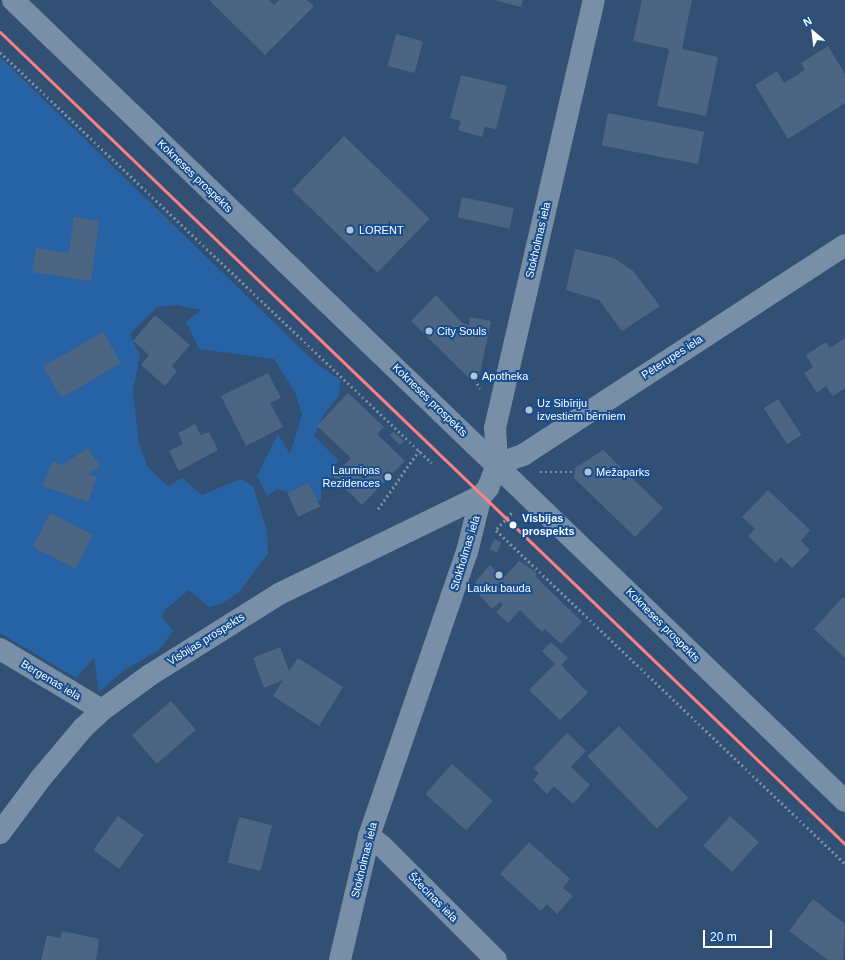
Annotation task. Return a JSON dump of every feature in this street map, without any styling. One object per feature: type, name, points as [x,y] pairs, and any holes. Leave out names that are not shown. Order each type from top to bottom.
[{"type":"street","name":"Kokneses prospekts","points":[[13,0],[497,464],[845,801]]},
{"type":"street","name":"Stokholmas iela","points":[[340,960],[369,836],[467,552],[481,496],[488,488],[497,464],[495,428],[594,0]]},
{"type":"street","name":"Pēterupes iela","points":[[497,464],[522,455],[845,245]]},
{"type":"street","name":"Visbijas prospekts","points":[[0,833],[59,755],[102,710],[193,646],[279,594],[481,496]]},
{"type":"street","name":"Bergenas iela","points":[[0,649],[102,710]]},
{"type":"street","name":"Ščecinas iela","points":[[369,836],[382,846],[496,960]]},
{"type":"path","points":[[0,52],[432,463]]},
{"type":"path","points":[[378,509],[419,450]]},
{"type":"path","points":[[538,472],[574,472]]},
{"type":"path","points":[[496,530],[845,863]]},
{"type":"shaded area","points":[[0,57],[317,364],[340,380],[339,395],[323,416],[314,436],[338,460],[329,485],[321,489],[321,501],[277,489],[267,496],[257,476],[278,434],[290,454],[302,415],[295,392],[274,359],[199,349],[186,322],[201,310],[176,305],[157,307],[130,334],[140,356],[133,391],[139,444],[148,467],[168,486],[182,478],[202,495],[241,479],[253,486],[267,531],[268,554],[239,592],[221,604],[209,607],[189,590],[165,610],[162,617],[173,631],[159,650],[123,671],[99,692],[94,658],[76,678],[0,633]]},
{"type":"building","points":[[209,0],[269,0],[274,5],[279,0],[307,0],[314,6],[265,55]]},
{"type":"building","points":[[494,0],[523,0],[521,7]]},
{"type":"building","points":[[642,0],[692,0],[682,49],[718,57],[706,116],[657,106],[669,49],[633,41]]},
{"type":"building","points":[[396,34],[423,41],[415,73],[387,66]]},
{"type":"building","points":[[828,46],[845,74],[845,103],[788,139],[755,85],[777,71],[784,83],[805,70],[801,63]]},
{"type":"building","points":[[461,75],[507,86],[496,129],[485,127],[482,137],[458,130],[461,121],[450,118]]},
{"type":"building","points":[[608,113],[704,132],[698,164],[602,145]]},
{"type":"building","points":[[344,136],[430,219],[378,273],[292,190]]},
{"type":"building","points":[[462,197],[514,208],[509,229],[458,218]]},
{"type":"building","points":[[74,217],[99,221],[91,281],[32,272],[36,248],[69,253]]},
{"type":"building","points":[[575,249],[614,258],[633,271],[660,306],[622,331],[599,300],[566,290]]},
{"type":"building","points":[[436,295],[462,323],[469,325],[470,317],[491,321],[479,378],[471,380],[411,321]]},
{"type":"building","points":[[155,315],[190,345],[172,366],[177,371],[165,386],[141,365],[149,355],[133,341]]},
{"type":"building","points":[[103,332],[121,363],[61,398],[43,366]]},
{"type":"building","points":[[845,338],[845,388],[833,396],[826,386],[817,393],[804,373],[813,367],[806,355],[826,342],[830,348]]},
{"type":"building","points":[[268,373],[281,398],[270,403],[283,427],[246,446],[221,396]]},
{"type":"building","points":[[348,393],[384,427],[377,434],[405,461],[362,505],[333,477],[351,458],[317,426]]},
{"type":"building","points":[[778,399],[801,435],[787,444],[764,408]]},
{"type":"building","points":[[195,424],[201,435],[209,432],[218,450],[179,471],[169,451],[183,444],[178,433]]},
{"type":"building","points":[[393,432],[404,441],[400,445],[390,435]]},
{"type":"building","points":[[88,448],[100,466],[88,474],[97,477],[88,502],[43,486],[52,461],[62,465]]},
{"type":"building","points":[[603,450],[663,508],[635,537],[574,478],[575,468]]},
{"type":"building","points":[[309,483],[320,507],[298,517],[287,493]]},
{"type":"building","points":[[768,490],[810,530],[801,541],[810,550],[792,568],[781,557],[776,563],[748,536],[755,529],[742,517]]},
{"type":"building","points":[[50,513],[93,535],[76,569],[33,547]]},
{"type":"building","points":[[494,539],[501,542],[497,552],[490,549]]},
{"type":"building","points":[[519,561],[536,572],[536,577],[582,622],[561,644],[545,629],[542,632],[520,610],[508,623],[496,612],[503,605],[500,602],[492,609],[474,589],[476,581],[490,565],[503,578]]},
{"type":"building","points":[[843,597],[845,599],[845,658],[814,629]]},
{"type":"building","points":[[551,642],[568,658],[561,665],[588,693],[560,720],[529,690],[555,664],[542,651]]},
{"type":"building","points":[[280,647],[289,671],[298,658],[343,687],[319,726],[273,696],[283,680],[264,688],[253,658]]},
{"type":"building","points":[[171,701],[196,730],[157,764],[132,735]]},
{"type":"building","points":[[619,726],[688,798],[657,828],[587,757]]},
{"type":"building","points":[[567,733],[586,751],[571,767],[590,785],[573,804],[554,786],[547,794],[533,780],[539,773],[534,768]]},
{"type":"building","points":[[452,764],[493,801],[466,831],[425,794]]},
{"type":"building","points":[[118,816],[144,835],[119,869],[93,850]]},
{"type":"building","points":[[730,816],[759,842],[732,872],[703,846]]},
{"type":"building","points":[[239,817],[272,825],[261,871],[228,863]]},
{"type":"building","points":[[529,842],[570,879],[563,888],[573,896],[557,914],[547,904],[541,911],[500,874]]},
{"type":"building","points":[[813,899],[845,924],[843,960],[828,960],[789,931]]},
{"type":"building","points":[[62,931],[99,939],[96,960],[41,960],[47,935],[60,938]]},
{"type":"transit line","points":[[0,32],[845,844]]},
{"type":"place","name":"LORENT","points":[[350,230]]},
{"type":"place","name":"City Souls","points":[[429,331]]},
{"type":"place","name":"Apotheka","points":[[474,376]]},
{"type":"place","name":"Uz Sibīriju izvestiem bērniem","points":[[529,410]]},
{"type":"place","name":"Mežaparks","points":[[588,472]]},
{"type":"place","name":"Laumiņas Rezidences","points":[[388,477]]},
{"type":"place","name":"Visbijas prospekts","points":[[513,525]]},
{"type":"place","name":"Lauku bauda","points":[[499,575]]}]
